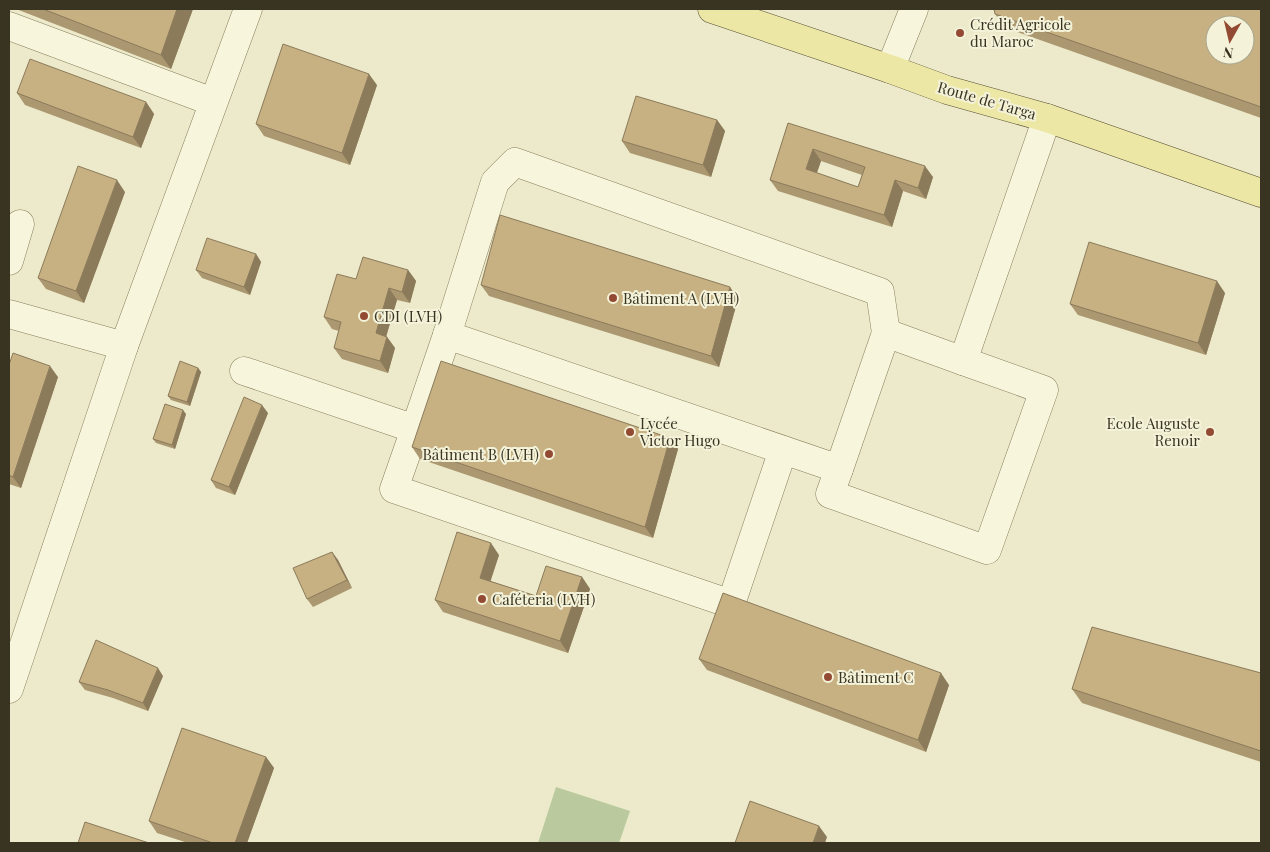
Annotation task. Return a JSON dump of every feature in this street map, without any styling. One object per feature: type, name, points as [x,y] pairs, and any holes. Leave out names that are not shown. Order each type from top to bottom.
[{"type":"main road","name":"Route de Targa","points":[[712,9],[947,90],[1047,118],[1261,193]]},
{"type":"street","points":[[9,690],[124,346],[248,9]]},
{"type":"street","points":[[890,69],[914,9]]},
{"type":"street","points":[[9,26],[213,102]]},
{"type":"street","points":[[963,361],[1047,118]]},
{"type":"street","points":[[783,450],[731,604],[394,489],[495,182],[515,162],[880,292],[886,333],[830,494],[986,550],[1044,390],[886,333]]},
{"type":"street","points":[[9,261],[20,224]]},
{"type":"street","points":[[9,314],[124,346]]},
{"type":"street","points":[[446,335],[839,470]]},
{"type":"street","points":[[244,371],[414,429]]},
{"type":"green space","points":[[556,787],[630,811],[619,843],[538,843]]},
{"type":"building","points":[[43,9],[177,9],[161,55]]},
{"type":"building","points":[[994,9],[1261,9],[1261,107],[995,14]]},
{"type":"building","points":[[283,44],[369,74],[342,153],[256,124]]},
{"type":"building","points":[[30,59],[146,102],[133,137],[17,93]]},
{"type":"building","points":[[636,96],[717,120],[703,165],[622,141]]},
{"type":"building","points":[[788,123],[925,166],[918,188],[895,180],[884,215],[770,180]],"holes":[[[813,149],[865,167],[858,187],[806,169]]]},
{"type":"building","points":[[78,166],[117,180],[76,291],[38,278]]},
{"type":"building","name":"Bâtiment A (LVH)","points":[[500,215],[730,287],[711,356],[481,285]]},
{"type":"building","points":[[207,238],[256,254],[244,287],[196,270]]},
{"type":"building","points":[[1089,242],[1217,281],[1198,343],[1070,304]]},
{"type":"building","name":"CDI (LVH)","points":[[363,257],[408,270],[402,292],[389,288],[376,333],[387,337],[380,361],[334,348],[341,322],[324,317],[337,274],[356,279]]},
{"type":"building","points":[[13,353],[50,366],[13,477],[9,475],[9,365]]},
{"type":"building","points":[[180,361],[198,368],[187,402],[168,396]]},
{"type":"building","name":"Bâtiment B (LVH)","points":[[441,361],[670,438],[645,527],[412,447]]},
{"type":"building","points":[[244,397],[262,405],[229,487],[211,480]]},
{"type":"building","points":[[165,404],[183,410],[172,445],[153,439]]},
{"type":"building","name":"Caféteria (LVH)","points":[[457,532],[491,543],[480,578],[536,596],[546,566],[582,577],[560,641],[435,600]]},
{"type":"building","points":[[332,552],[347,580],[307,599],[293,568]]},
{"type":"building","name":"Bâtiment C","points":[[723,593],[941,673],[918,740],[699,659]]},
{"type":"building","points":[[1092,627],[1261,673],[1261,751],[1072,689]]},
{"type":"building","points":[[96,640],[158,668],[143,703],[79,682]]},
{"type":"building","points":[[182,728],[266,757],[235,843],[213,843],[149,821]]},
{"type":"building","points":[[750,801],[819,826],[813,843],[735,843]]},
{"type":"building","points":[[85,822],[149,843],[78,843]]},
{"type":"place","name":"Crédit Agricole du Maroc","points":[[960,33]]},
{"type":"place","name":"Bâtiment A (LVH)","points":[[613,298]]},
{"type":"place","name":"CDI (LVH)","points":[[364,316]]},
{"type":"place","name":"Lycée Victor Hugo","points":[[630,432]]},
{"type":"place","name":"Ecole Auguste Renoir","points":[[1210,432]]},
{"type":"place","name":"Bâtiment B (LVH)","points":[[549,454]]},
{"type":"place","name":"Caféteria (LVH)","points":[[482,599]]},
{"type":"place","name":"Bâtiment C","points":[[828,677]]}]
